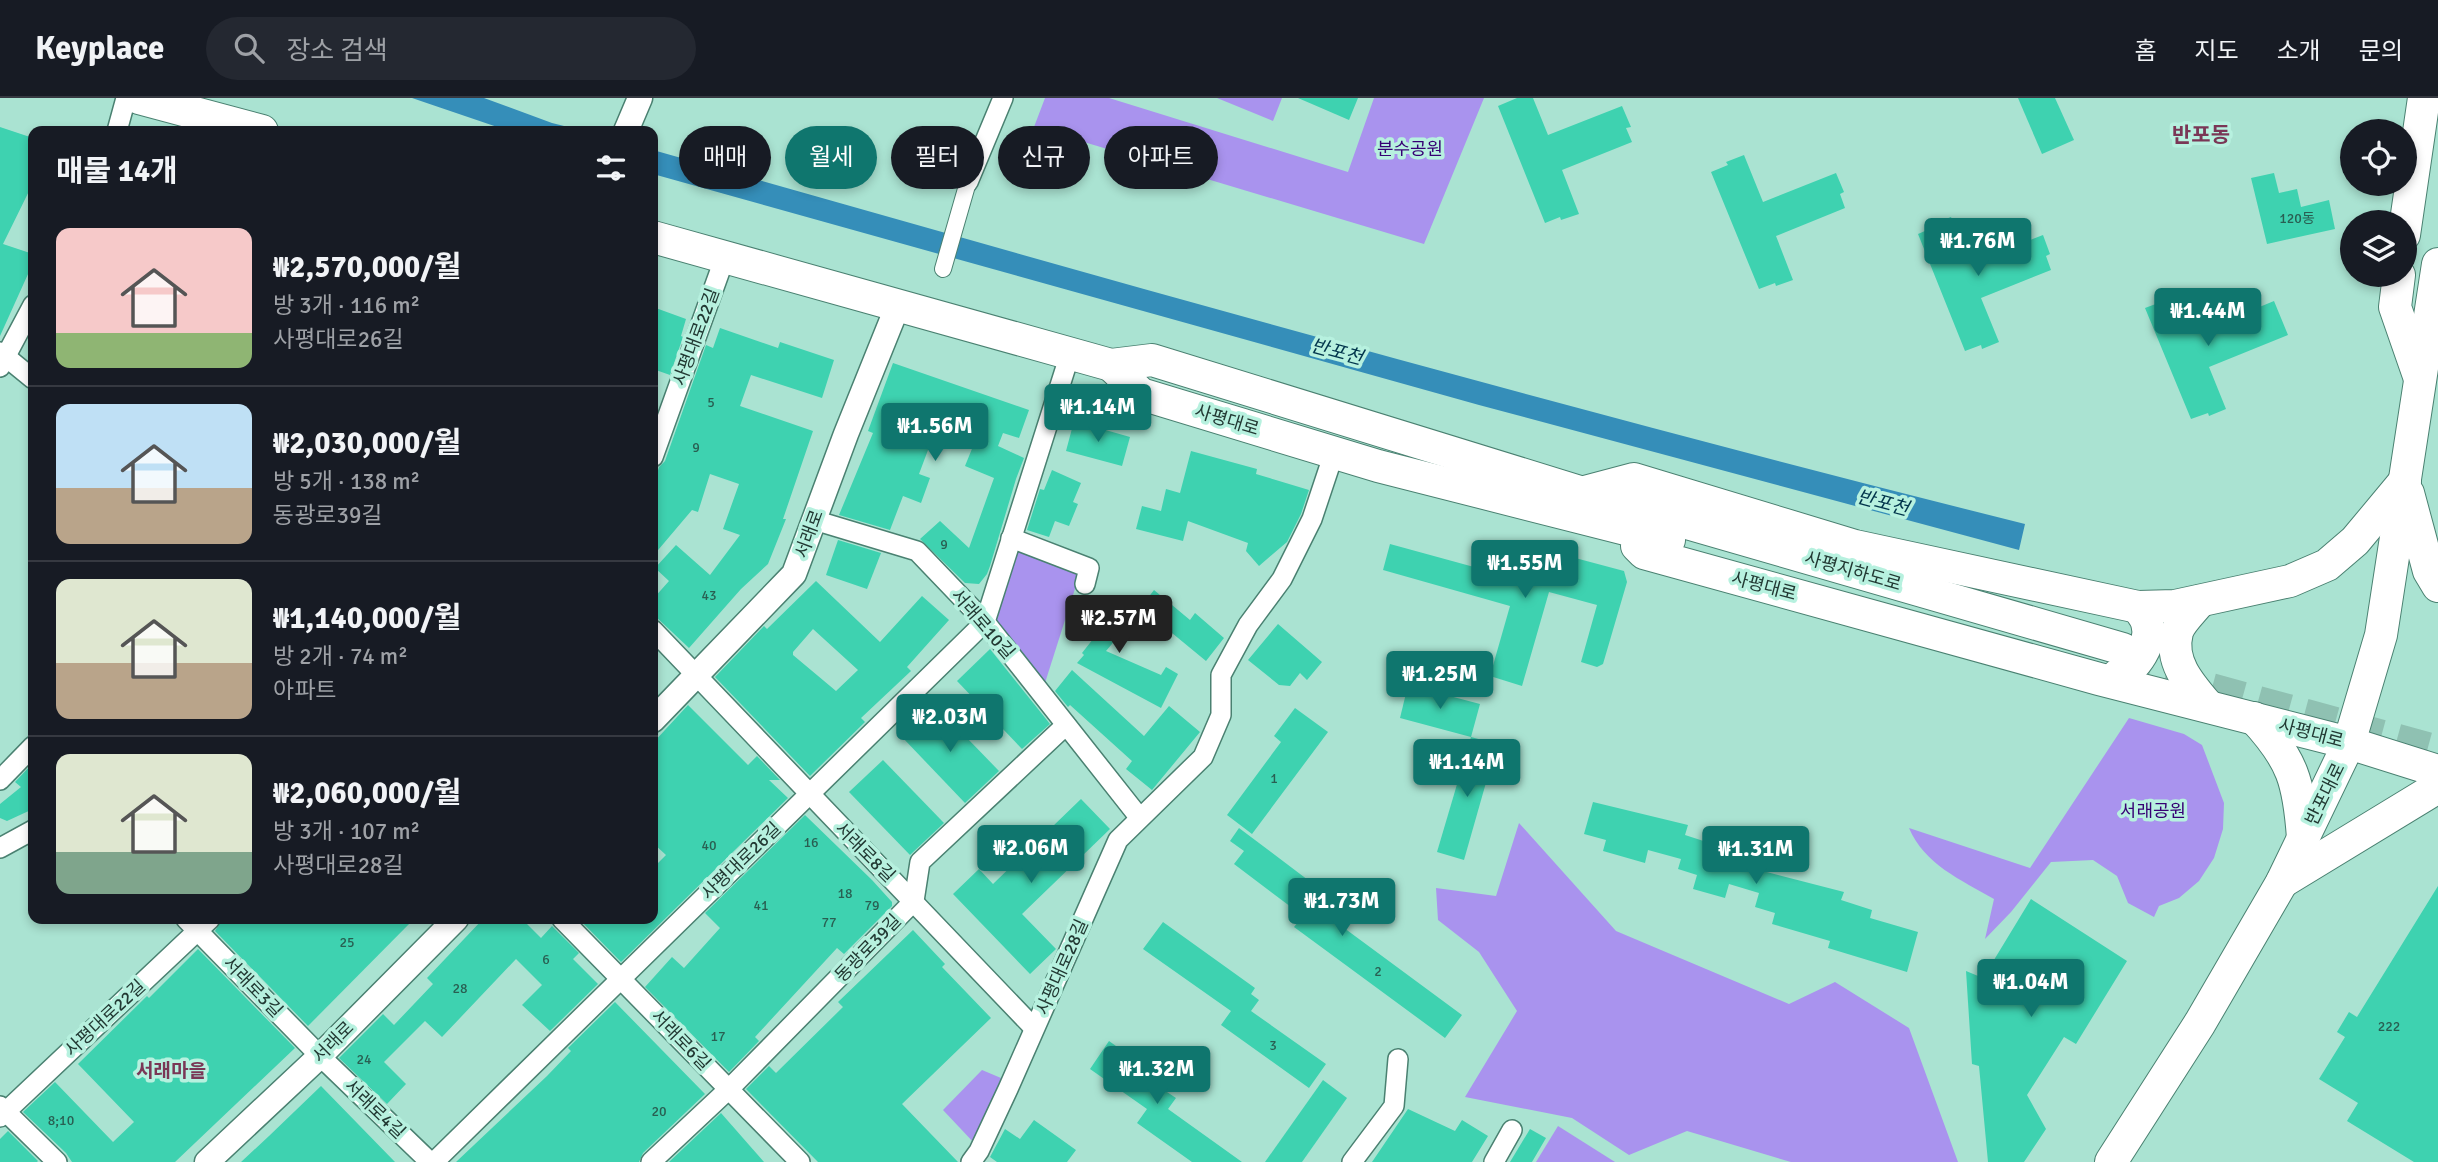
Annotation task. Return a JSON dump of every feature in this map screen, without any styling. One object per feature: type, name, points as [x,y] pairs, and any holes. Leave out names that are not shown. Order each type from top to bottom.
[{"type":"main road","points":[[139,98],[243,126]]},
{"type":"main road","points":[[2408,210],[2424,98]]},
{"type":"main road","name":"사평대로","points":[[658,238],[1111,365],[1152,360],[1583,492]]},
{"type":"main road","points":[[2421,381],[2438,264]]},
{"type":"main road","name":"반포대로","points":[[2398,287],[2395,307],[2421,381]]},
{"type":"main road","name":"반포대로","points":[[2111,1162],[2200,1023],[2282,882],[2349,743],[2381,635],[2421,381],[2438,354]]},
{"type":"main road","name":"사평대로","points":[[1111,365],[1141,394],[1334,453],[1620,526],[1644,553],[2114,664],[2208,706],[2349,743],[2438,771]]},
{"type":"main road","points":[[1583,492],[1634,479],[1855,546],[2138,607],[2175,606],[2200,601],[2290,581],[2327,565],[2355,541],[2405,481]]},
{"type":"main road","points":[[2405,481],[2429,571],[2438,586]]},
{"type":"main road","name":"사평지하도로","points":[[1583,492],[2114,664]]},
{"type":"main road","points":[[2200,601],[2177,630],[2175,654],[2186,681],[2208,706]]},
{"type":"main road","points":[[2114,664],[2123,674],[2138,659],[2146,643],[2148,623],[2138,607]]},
{"type":"main road","points":[[2254,718],[2279,746],[2290,766],[2302,813],[2303,838]]},
{"type":"main road","points":[[2282,882],[2438,788]]},
{"type":"street","points":[[118,126],[126,98]]},
{"type":"street","points":[[628,126],[640,98]]},
{"type":"street","points":[[984,144],[1003,98]]},
{"type":"street","points":[[943,269],[966,189]]},
{"type":"street","name":"사평대로22길","points":[[658,443],[725,257]]},
{"type":"street","name":"서래로","points":[[658,715],[794,574],[898,306]]},
{"type":"street","points":[[28,313],[2,359],[28,376]]},
{"type":"street","name":"사평대로26길","points":[[432,1162],[985,622],[1070,354]]},
{"type":"street","name":"사평대로28길","points":[[971,1162],[979,1151],[1118,839],[1203,757],[1221,715],[1221,675],[1248,625],[1282,579],[1312,519],[1334,453]]},
{"type":"street","name":"서래로10길","points":[[814,520],[917,551],[985,622],[1139,817]]},
{"type":"street","points":[[1011,538],[1089,568],[1085,584]]},
{"type":"street","name":"서래로8길","points":[[658,635],[1034,1028]]},
{"type":"street","name":"동광로39길","points":[[651,1162],[729,1090],[914,901],[920,862],[1066,726]]},
{"type":"street","points":[[0,780],[28,751]]},
{"type":"street","points":[[0,848],[28,833]]},
{"type":"street","name":"사평대로22길","points":[[2,1112],[197,924]]},
{"type":"street","name":"서래로3길","points":[[199,924],[320,1056]]},
{"type":"street","name":"서래로","points":[[207,1162],[320,1056],[451,924]]},
{"type":"street","name":"서래로6길","points":[[567,924],[800,1162]]},
{"type":"street","name":"서래로4길","points":[[320,1056],[432,1162]]},
{"type":"street","points":[[1352,1162],[1394,1107],[1398,1059]]},
{"type":"street","points":[[2,1112],[57,1162]]},
{"type":"street","points":[[1494,1162],[1512,1130]]},
{"type":"green space","name":"분수공원","points":[[1045,98],[1109,98],[1199,126],[1104,126],[1104,148],[1090,144],[1090,126],[1034,126]]},
{"type":"green space","points":[[1217,98],[1282,98],[1273,121]]},
{"type":"green space","name":"분수공원","points":[[1374,98],[1484,98],[1424,244],[1218,182],[1218,132],[1348,172]]},
{"type":"green space","points":[[1016,549],[1080,573],[1044,686],[993,620]]},
{"type":"green space","name":"서래공원","points":[[2129,718],[2184,734],[2202,745],[2224,803],[2223,829],[2214,858],[2199,881],[2179,898],[2159,906],[2154,917],[2128,903],[2117,876],[2093,860],[2051,862],[2011,912],[1985,939],[1994,899],[1934,861],[1924,852],[1909,828],[2030,868]]},
{"type":"green space","points":[[1519,823],[1616,931],[1789,1004],[1835,982],[1909,1028],[1958,1162],[1791,1162],[1687,1131],[1629,1155],[1572,1118],[1465,1097],[1517,1011],[1479,952],[1438,920],[1436,888],[1496,896]]},
{"type":"green space","points":[[982,1070],[1001,1078],[976,1145],[943,1110]]},
{"type":"green space","points":[[1558,1126],[1615,1162],[1536,1162]]},
{"type":"water","points":[[412,98],[484,98],[564,126],[494,126]]},
{"type":"water","name":"반포천","points":[[658,151],[679,157],[679,181],[658,175]]},
{"type":"water","name":"반포천","points":[[771,183],[1509,389],[2025,524],[2019,550],[1479,405],[707,189],[771,189]]},
{"type":"building","points":[[1298,98],[1358,98],[1349,120]]},
{"type":"building","points":[[1517,98],[1533,98],[1548,135],[1622,106],[1631,127],[1626,128],[1632,142],[1562,170],[1579,214],[1545,223],[1498,106]]},
{"type":"building","points":[[2018,98],[2055,98],[2074,140],[2042,154]]},
{"type":"building","points":[[0,127],[28,136],[28,193],[3,244],[28,252],[28,274],[0,336]]},
{"type":"building","points":[[1744,155],[1763,202],[1836,173],[1844,192],[1840,194],[1845,208],[1776,236],[1793,280],[1776,286],[1775,283],[1759,289],[1711,172]]},
{"type":"building","points":[[2274,173],[2279,193],[2297,189],[2301,207],[2329,200],[2335,229],[2267,244],[2251,178]]},
{"type":"building","points":[[1951,217],[1970,264],[2043,235],[2050,254],[2046,256],[2051,270],[1981,298],[1999,342],[1982,349],[1981,345],[1965,351],[1918,234],[1934,227],[1932,224]]},
{"type":"building","points":[[2177,292],[2194,334],[2274,301],[2288,335],[2209,367],[2226,409],[2209,416],[2208,413],[2191,419],[2145,308]]},
{"type":"building","points":[[658,309],[686,319],[670,375],[658,371]]},
{"type":"building","points":[[720,328],[778,348],[780,342],[834,360],[822,398],[751,375],[740,406],[813,431],[783,519],[786,519],[768,564],[741,589],[689,648],[658,619],[658,593],[669,581],[658,571],[658,565],[676,545],[710,575],[740,535],[723,529],[739,484],[710,474],[698,512],[692,510],[658,550],[658,470],[665,461],[706,345],[713,348]]},
{"type":"building","points":[[893,363],[1029,410],[1019,438],[1003,433],[998,446],[1024,458],[990,566],[979,584],[965,583],[920,539],[940,521],[969,548],[994,478],[965,466],[982,424],[943,410],[919,474],[930,478],[921,503],[903,496],[890,530],[839,515],[873,433],[868,431]]},
{"type":"building","points":[[1074,421],[1130,437],[1122,466],[1066,451]]},
{"type":"building","points":[[1191,451],[1257,469],[1256,474],[1309,490],[1287,542],[1259,566],[1246,551],[1248,543],[1188,521],[1183,541],[1136,529],[1142,506],[1161,511],[1166,489],[1180,493]]},
{"type":"building","points":[[1052,470],[1081,483],[1073,502],[1078,504],[1069,526],[1055,521],[1049,537],[1027,530],[1040,489],[1044,490]]},
{"type":"building","points":[[838,540],[881,553],[867,589],[826,575]]},
{"type":"building","points":[[1390,544],[1540,585],[1549,551],[1624,571],[1627,582],[1603,664],[1597,667],[1581,662],[1597,605],[1549,592],[1522,686],[1490,676],[1510,606],[1383,570]]},
{"type":"building","points":[[816,581],[880,642],[922,596],[949,620],[907,667],[911,671],[861,718],[865,722],[810,776],[715,677],[764,626],[767,629]],"holes":[[[813,629],[858,670],[836,691],[793,655],[793,652]]]},
{"type":"building","points":[[1154,590],[1190,620],[1195,613],[1224,638],[1206,661],[1172,633],[1169,636],[1138,611]]},
{"type":"building","points":[[1098,596],[1128,618],[1106,651],[1161,675],[1166,667],[1178,674],[1161,708],[1077,663],[1097,634],[1075,617],[1078,600],[1089,607]]},
{"type":"building","points":[[1278,624],[1322,662],[1307,680],[1300,673],[1290,686],[1279,685],[1248,660]]},
{"type":"building","points":[[990,649],[1050,724],[1022,749],[957,681]]},
{"type":"building","points":[[1072,670],[1144,736],[1169,706],[1200,732],[1152,790],[1126,769],[1132,761],[1070,705],[1068,707],[1055,691]]},
{"type":"building","points":[[1408,685],[1480,704],[1471,737],[1400,718]]},
{"type":"building","points":[[688,705],[748,765],[757,756],[780,780],[769,780],[788,798],[621,962],[584,924],[658,924],[658,863],[666,855],[658,848],[658,738]]},
{"type":"building","points":[[935,705],[999,771],[965,803],[902,737]]},
{"type":"building","points":[[1295,708],[1328,732],[1252,834],[1227,815],[1281,742],[1274,736]]},
{"type":"building","points":[[1471,737],[1497,744],[1464,860],[1437,852]]},
{"type":"building","points":[[883,760],[944,823],[910,855],[849,792]]},
{"type":"building","points":[[28,768],[28,811],[7,821],[0,818],[0,804],[21,787],[15,782]]},
{"type":"building","points":[[1081,799],[1110,829],[1022,914],[1056,949],[1030,974],[953,894],[979,869],[993,884]]},
{"type":"building","points":[[1593,802],[1688,825],[1685,835],[1762,860],[1759,870],[1844,892],[1841,900],[1872,910],[1870,918],[1918,932],[1907,972],[1828,948],[1830,941],[1772,924],[1775,913],[1755,907],[1759,893],[1729,884],[1725,898],[1693,889],[1697,875],[1678,869],[1681,859],[1648,850],[1645,863],[1603,851],[1606,840],[1584,834]]},
{"type":"building","points":[[805,815],[872,880],[892,902],[892,906],[844,954],[837,948],[755,1037],[759,1041],[729,1072],[645,987],[672,957],[684,968],[720,928],[705,913]]},
{"type":"building","points":[[1239,828],[1308,880],[1298,894],[1462,1015],[1445,1038],[1294,927],[1303,916],[1234,864],[1244,851],[1230,841]]},
{"type":"building","points":[[2438,886],[2438,1162],[2414,1162],[2347,1121],[2358,1103],[2319,1079],[2345,1037],[2337,1032],[2349,1012],[2357,1017]]},
{"type":"building","points":[[2031,899],[2127,961],[2076,1044],[2064,1037],[2027,1095],[2046,1129],[2024,1162],[1988,1162],[1979,1066],[1972,1064],[1966,971],[1983,978]]},
{"type":"building","points":[[1163,922],[1255,988],[1251,994],[1259,1000],[1251,1011],[1326,1064],[1309,1088],[1221,1025],[1231,1011],[1143,949]]},
{"type":"building","points":[[219,924],[409,924],[308,1026],[215,931]]},
{"type":"building","points":[[478,924],[527,924],[541,938],[552,926],[579,953],[573,959],[598,984],[550,1031],[522,1005],[542,985],[516,959],[442,1037],[425,1021],[384,1062],[406,1084],[387,1104],[339,1058],[383,1014],[394,1025],[433,984],[427,978]]},
{"type":"building","points":[[913,930],[945,964],[942,967],[991,1018],[902,1104],[958,1162],[818,1162],[746,1089],[769,1066],[776,1073],[843,1007],[838,1002]]},
{"type":"building","points":[[198,949],[295,1048],[175,1162],[72,1162],[23,1112],[55,1082],[113,1142],[134,1122],[78,1064]]},
{"type":"building","points":[[615,1002],[705,1094],[643,1153],[639,1162],[456,1162],[547,1076],[571,1051],[568,1048]]},
{"type":"building","points":[[1109,1041],[1172,1086],[1167,1092],[1176,1098],[1168,1109],[1242,1162],[1192,1162],[1137,1123],[1147,1109],[1090,1069]]},
{"type":"building","points":[[1323,1080],[1347,1098],[1302,1162],[1265,1162]]},
{"type":"building","points":[[321,1086],[395,1162],[241,1162],[269,1136]]},
{"type":"building","points":[[1408,1109],[1455,1131],[1462,1120],[1488,1136],[1472,1162],[1372,1162]]},
{"type":"building","points":[[721,1113],[764,1162],[669,1162]]},
{"type":"building","points":[[1034,1120],[1076,1150],[1067,1162],[997,1162],[990,1157],[1005,1129],[1020,1139]]},
{"type":"building","points":[[1530,1129],[1546,1138],[1532,1162],[1510,1162]]},
{"type":"building","points":[[8,1131],[37,1162],[0,1162],[0,1139]]},
{"type":"tunnel","points":[[2119,664],[2438,751]]},
{"type":"district","name":"반포동","points":[[2201,135]]},
{"type":"district","name":"서래마을","points":[[171,1070]]}]
